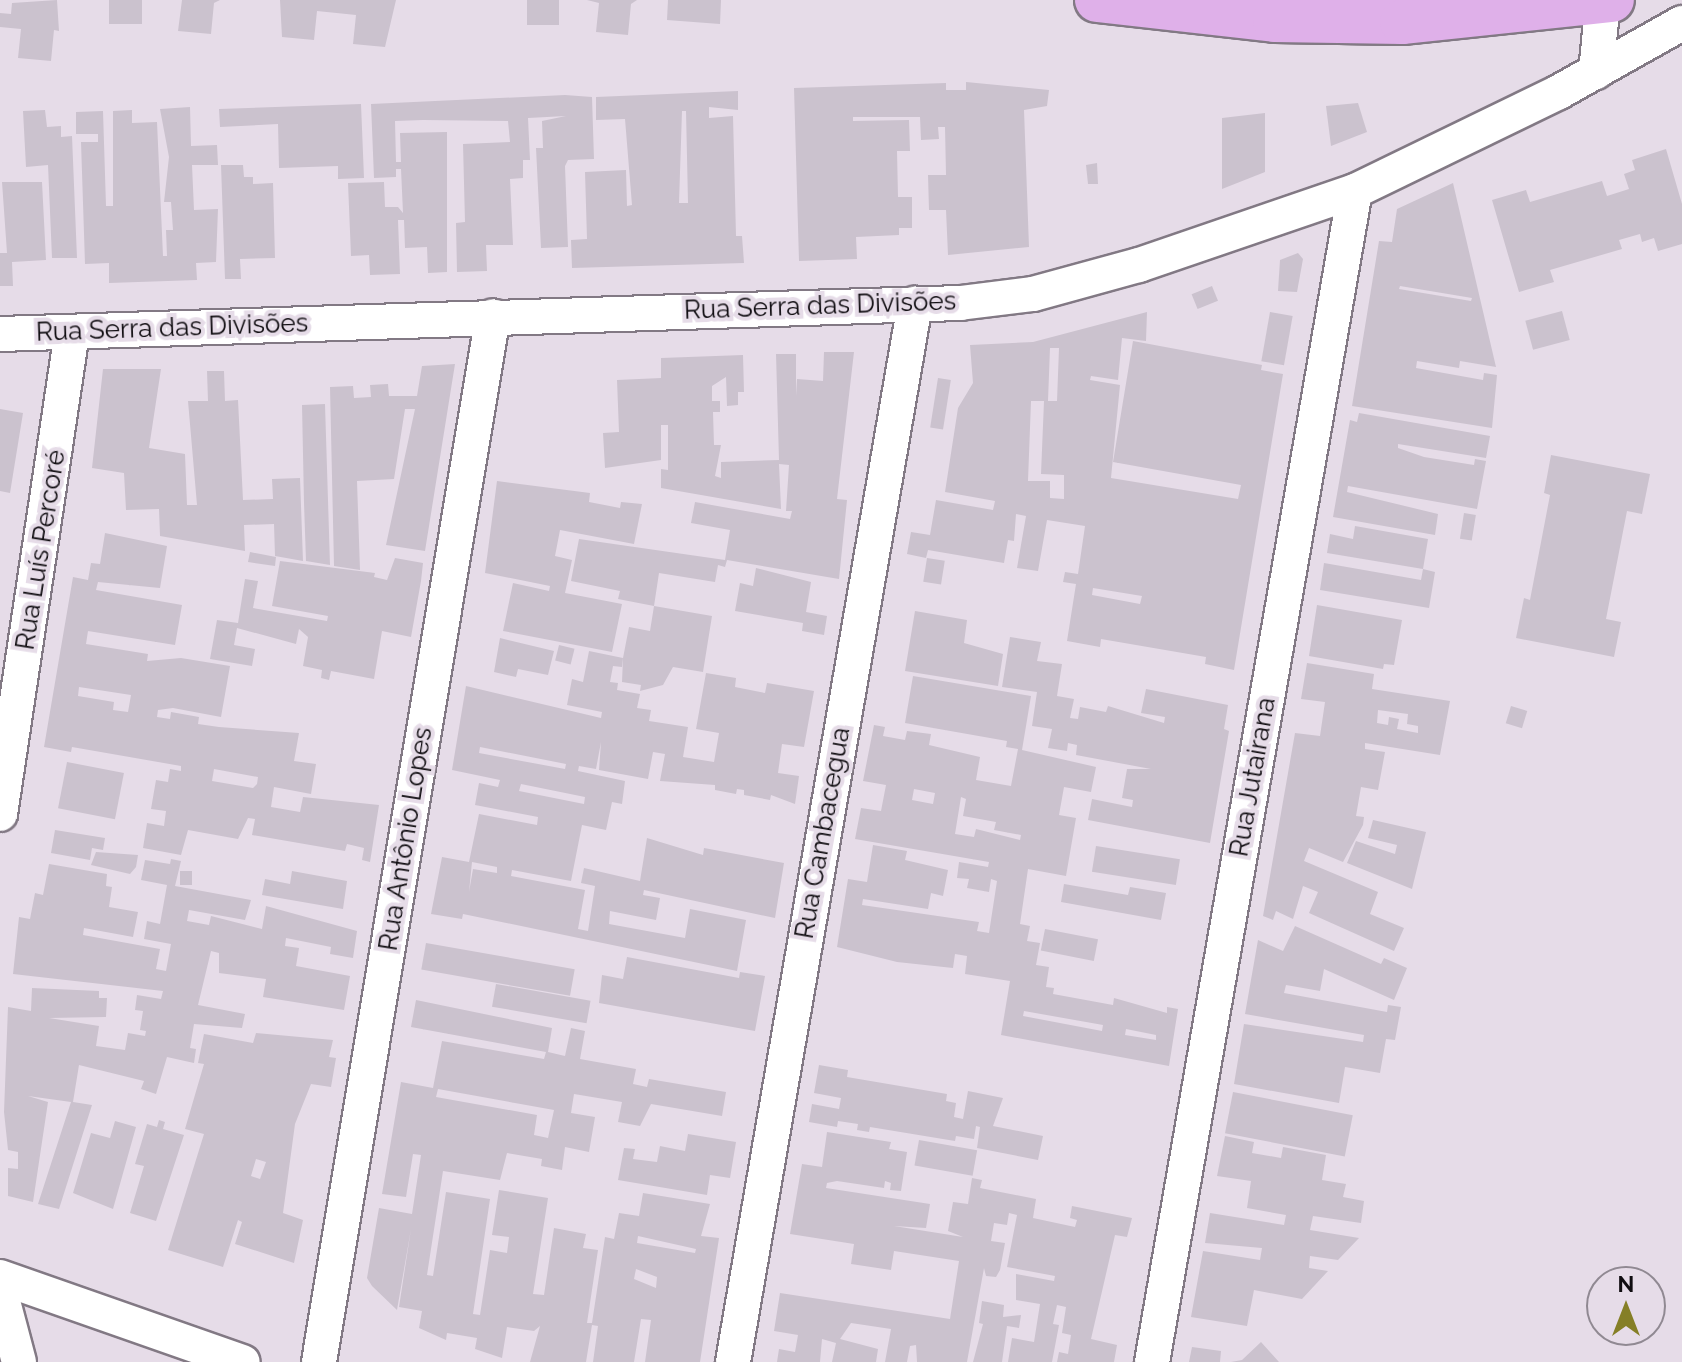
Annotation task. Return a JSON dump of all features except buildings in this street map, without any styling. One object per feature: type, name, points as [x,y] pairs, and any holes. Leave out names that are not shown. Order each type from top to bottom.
[{"type":"main road","points":[[1097,0],[1275,20],[1402,22],[1608,1]]},
{"type":"street","points":[[1596,72],[1608,1]]},
{"type":"street","name":"Rua Serra das Divisões","points":[[0,334],[915,304],[1033,294],[1139,265],[1355,191],[1596,72],[1682,23]]},
{"type":"street","name":"Rua Jutairana","points":[[1152,1362],[1355,191]]},
{"type":"street","name":"Rua Cambacegua","points":[[733,1362],[915,304]]},
{"type":"street","name":"Rua Antônio Lopes","points":[[319,1362],[493,316]]},
{"type":"street","name":"Rua Luís Percoré","points":[[0,814],[72,332]]},
{"type":"street","points":[[0,1277],[243,1362]]},
{"type":"street","points":[[0,1290],[19,1362]]}]
